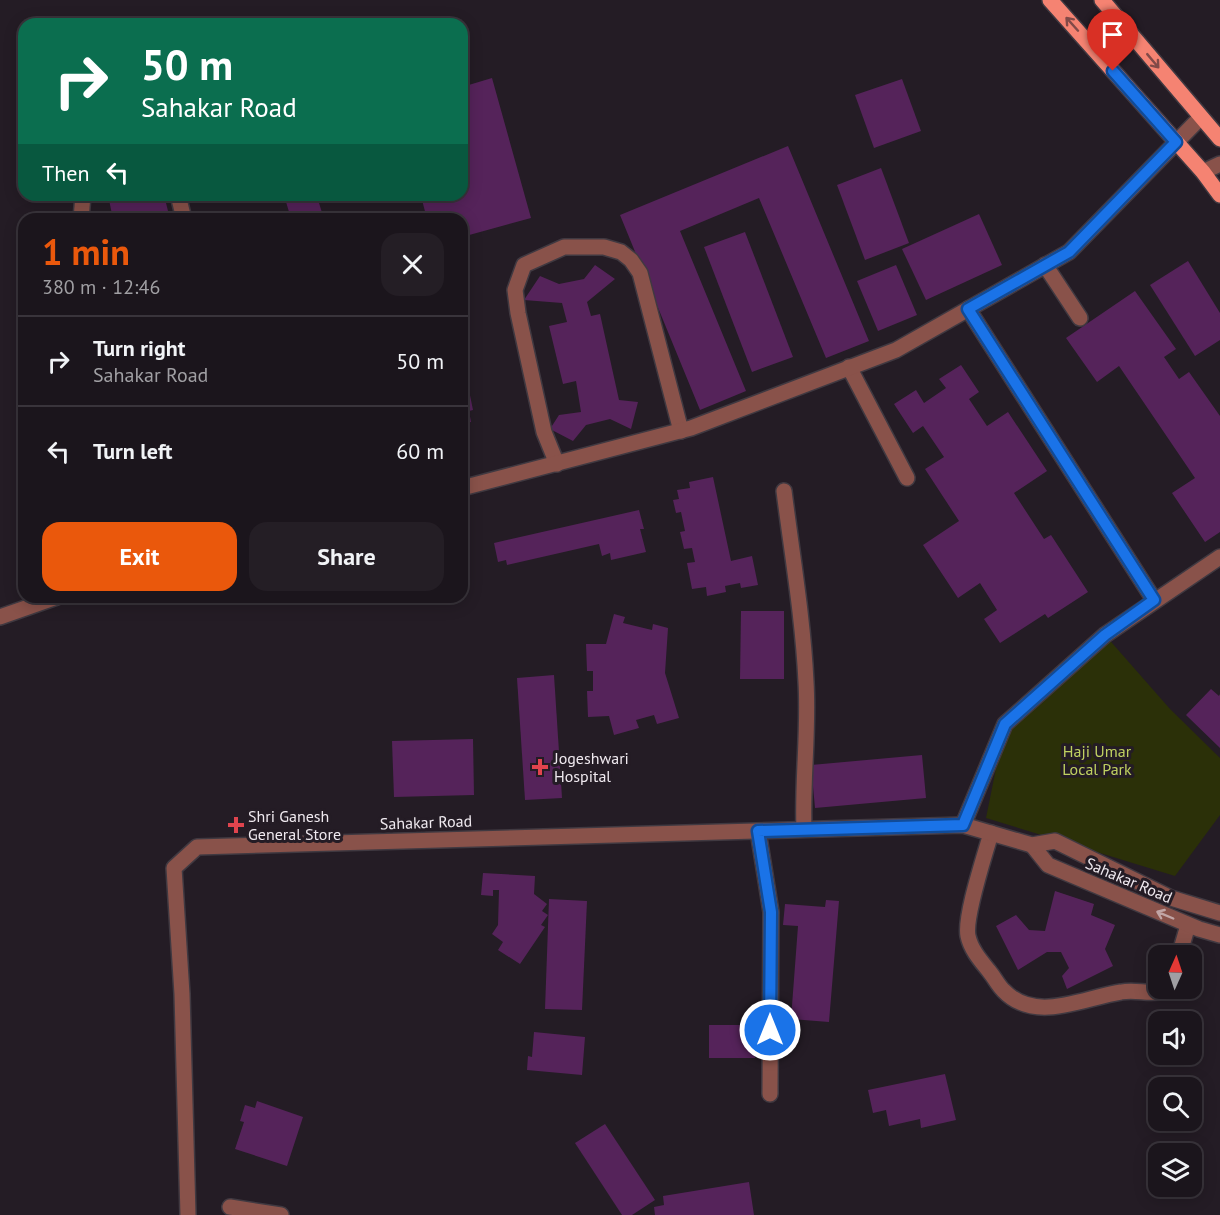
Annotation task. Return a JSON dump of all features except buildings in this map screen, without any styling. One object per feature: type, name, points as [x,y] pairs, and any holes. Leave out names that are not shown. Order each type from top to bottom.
[{"type":"main road","points":[[1050,0],[1203,172],[1220,195]]},
{"type":"main road","points":[[1102,0],[1220,140]]},
{"type":"street","points":[[468,486],[681,431],[896,350],[1069,252],[1201,117]]},
{"type":"street","points":[[1203,172],[1220,164]]},
{"type":"street","points":[[557,464],[544,432],[515,290],[524,265],[564,248],[604,247],[621,252],[631,260],[640,273],[681,431]]},
{"type":"street","points":[[1045,265],[1080,318]]},
{"type":"street","points":[[968,309],[1154,600]]},
{"type":"street","points":[[849,367],[907,478]]},
{"type":"street","points":[[784,490],[801,616],[807,683],[804,830]]},
{"type":"street","points":[[963,825],[1005,724],[1105,635],[1220,557]]},
{"type":"street","points":[[0,617],[40,603]]},
{"type":"street","name":"Sahakar Road","points":[[187,1215],[182,994],[174,868],[197,847],[963,825],[1032,845],[1055,841],[1171,898],[1220,913]]},
{"type":"street","points":[[758,831],[771,912],[770,1094]]},
{"type":"street","points":[[991,833],[969,913],[968,935],[973,949],[1003,990],[1030,1007],[1060,1006],[1127,991],[1148,993]]},
{"type":"street","name":"Sahakar Road","points":[[1032,845],[1048,865],[1188,925],[1220,935]]},
{"type":"street","points":[[1182,945],[1188,925]]},
{"type":"street","points":[[230,1207],[281,1215]]},
{"type":"green space","name":"Haji Umar Local Park","points":[[1105,635],[1170,709],[1220,758],[1220,815],[1175,876],[986,818],[1005,724]]},
{"type":"place","name":"Jogeshwari Hospital","points":[[540,767]]},
{"type":"place","name":"Shri Ganesh General Store","points":[[236,825]]},
{"type":"route","points":[[770,1030],[771,912],[758,831],[963,825],[1005,724],[1105,635],[1154,600],[968,309],[1069,252],[1176,142],[1113,71]]}]
